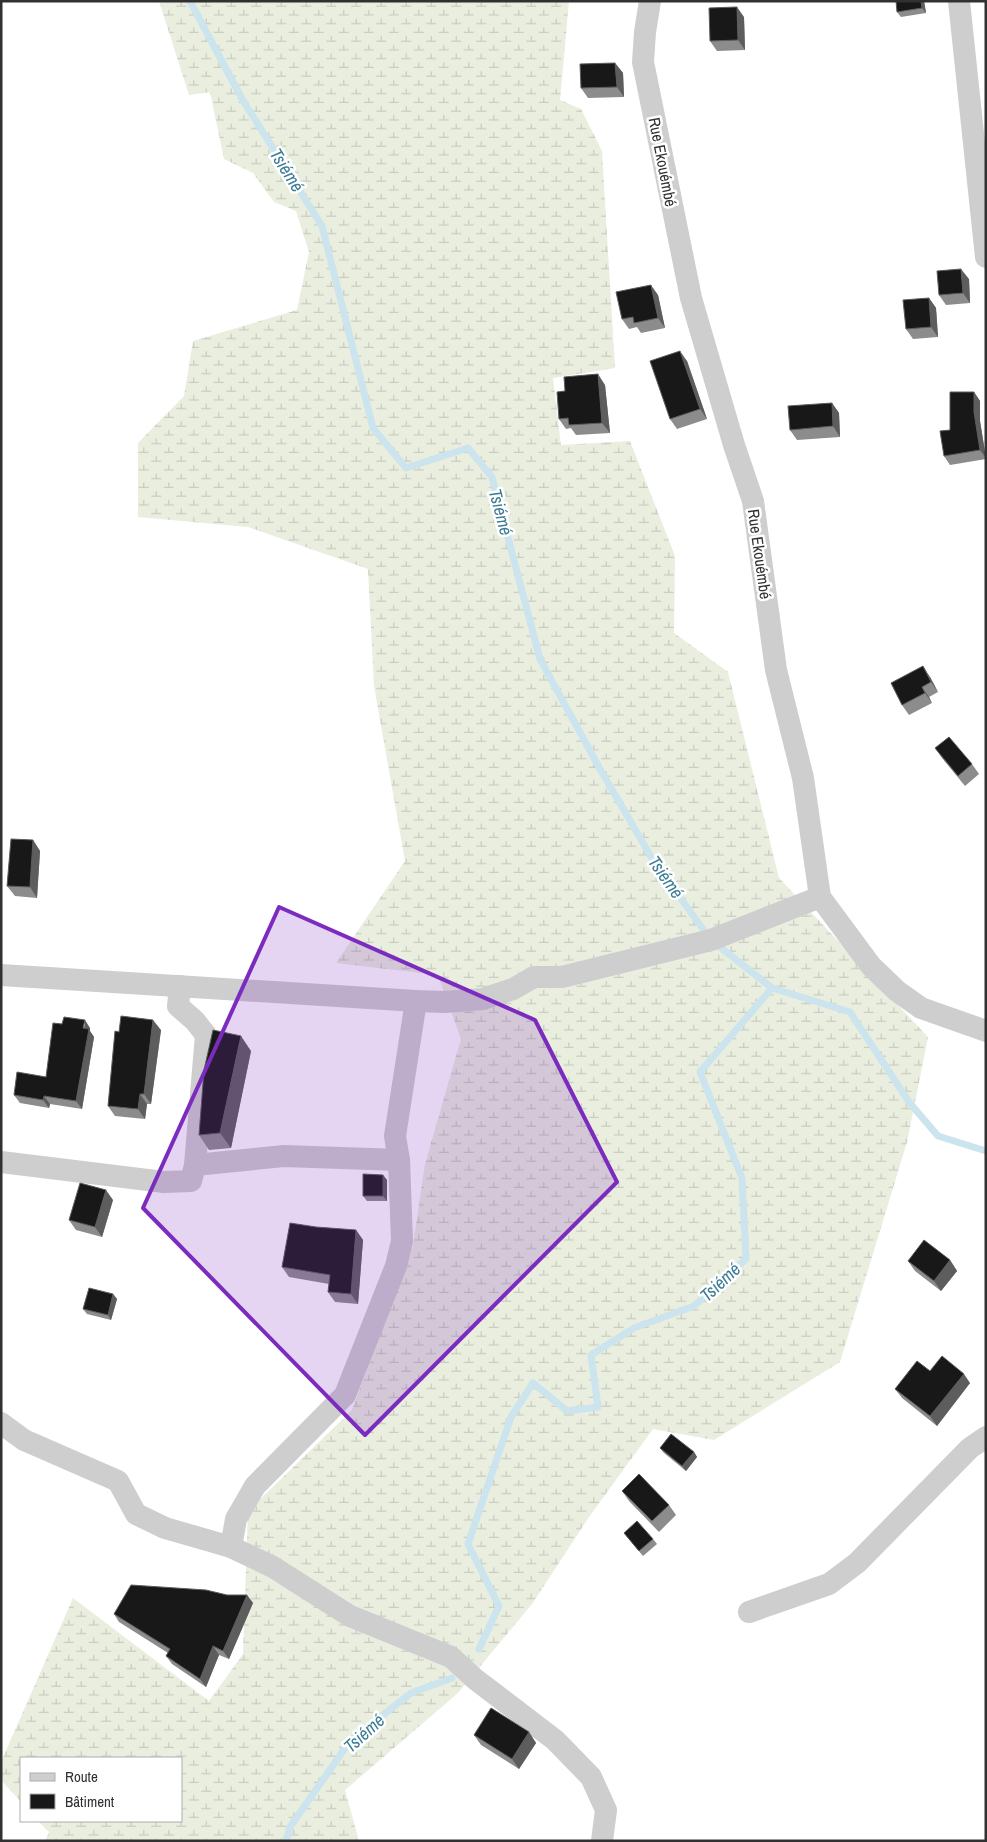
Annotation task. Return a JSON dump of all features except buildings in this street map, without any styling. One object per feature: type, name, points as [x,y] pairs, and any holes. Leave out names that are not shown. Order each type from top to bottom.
[{"type":"street","name":"Rue Ekouémbé","points":[[650,1],[643,62],[691,298],[734,445],[753,501],[776,670],[803,778],[820,897],[871,966],[897,991],[921,1008],[986,1031]]},
{"type":"street","points":[[959,1],[986,257]]},
{"type":"street","points":[[1,975],[445,1002],[484,998],[512,989],[534,978],[562,977],[711,940],[820,897]]},
{"type":"street","points":[[1,1162],[164,1182],[191,1181],[195,1165],[206,1035],[195,1021],[178,1006],[180,986]]},
{"type":"street","points":[[231,1547],[236,1519],[255,1486],[344,1395],[398,1258],[402,1241],[399,1160],[395,1136],[416,1001]]},
{"type":"street","points":[[195,1165],[284,1156],[399,1160]]},
{"type":"street","points":[[1,1423],[24,1440],[118,1481],[136,1514],[165,1528],[231,1547],[273,1567],[350,1616],[450,1657],[475,1679],[555,1740],[592,1777],[606,1810],[602,1841]]},
{"type":"street","points":[[749,1612],[829,1584],[857,1563],[970,1448],[986,1437]]},
{"type":"highlighted area","points":[[279,907],[535,1020],[617,1182],[365,1435],[143,1208]]},
{"type":"green space","points":[[159,1],[569,1],[560,100],[581,109],[602,151],[615,368],[553,378],[561,445],[630,441],[675,556],[674,633],[728,672],[779,878],[928,1037],[907,1142],[840,1362],[714,1440],[653,1429],[589,1517],[532,1604],[458,1693],[345,1790],[359,1841],[45,1841],[49,1832],[39,1822],[182,1822],[182,1757],[20,1757],[20,1801],[1,1780],[1,1762],[73,1598],[209,1701],[243,1654],[248,1511],[352,1410],[413,1245],[425,1164],[461,1039],[438,975],[336,963],[405,861],[374,686],[368,569],[248,527],[138,517],[138,443],[184,396],[193,341],[297,310],[309,252],[296,211],[274,202],[253,173],[224,159],[210,92],[189,95]]},
{"type":"waterway","name":"Tsiémé","points":[[190,1],[242,99],[322,226],[373,428],[406,468],[468,448],[492,477],[540,659],[600,769],[654,862],[711,940],[772,988],[700,1072],[742,1178],[746,1259],[694,1306],[634,1328],[591,1355],[598,1407],[567,1411],[533,1383],[511,1417],[468,1544],[499,1606],[479,1649]]},
{"type":"waterway","points":[[772,988],[850,1012],[909,1102],[938,1136],[986,1151]]},
{"type":"waterway","name":"Tsiémé","points":[[286,1841],[290,1827],[350,1741],[411,1693],[452,1678]]}]
